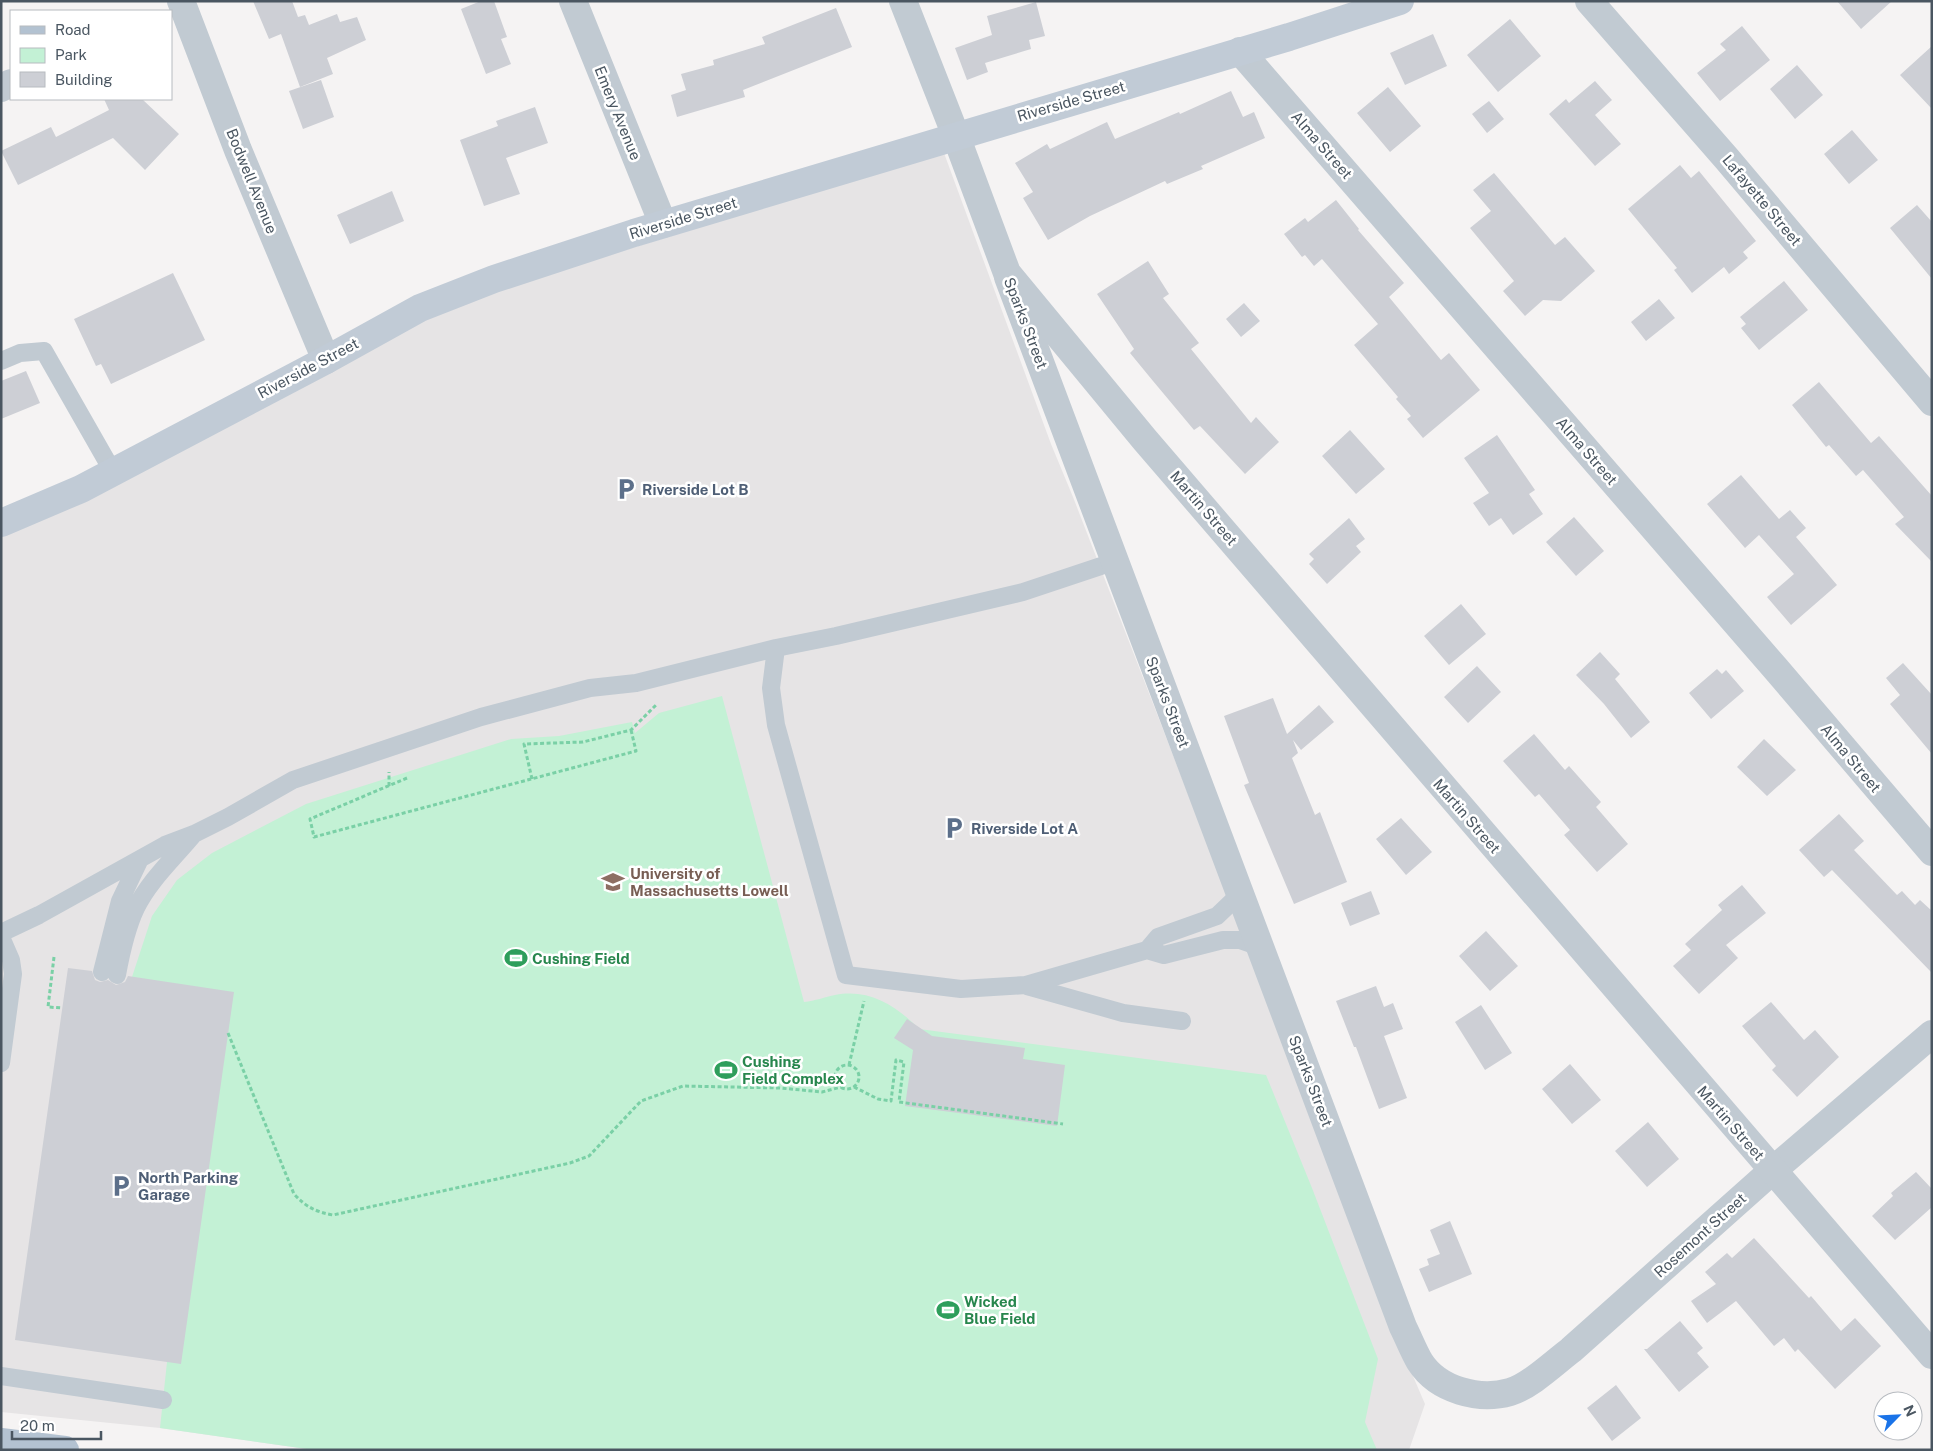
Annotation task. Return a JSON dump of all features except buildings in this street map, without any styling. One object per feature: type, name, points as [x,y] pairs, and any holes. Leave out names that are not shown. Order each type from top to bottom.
[{"type":"main road","name":"Riverside Street","points":[[1,523],[81,489],[326,360],[420,308],[494,279],[663,224],[1240,51],[1367,6],[1400,1]]},
{"type":"main road","points":[[1,1442],[65,1450]]},
{"type":"street","name":"Emery Avenue","points":[[573,1],[663,224]]},
{"type":"street","name":"Sparks Street","points":[[903,1],[956,136],[1403,1327],[1421,1363],[1435,1379],[1452,1389]]},
{"type":"street","name":"Lafayette Street","points":[[1589,1],[1727,159],[1932,402]]},
{"type":"street","points":[[164,10],[182,2]]},
{"type":"street","name":"Bodwell Avenue","points":[[182,2],[238,150],[326,360]]},
{"type":"street","name":"Alma Street","points":[[1240,51],[1750,639],[1932,852]]},
{"type":"street","name":"Martin Street","points":[[1007,273],[1145,440],[1932,1355]]},
{"type":"street","name":"Rosemont Street","points":[[1452,1389],[1483,1396],[1511,1392],[1536,1378],[1772,1171],[1932,1034]]},
{"type":"lane","points":[[1,360],[20,353],[44,351],[113,472]]},
{"type":"lane","points":[[1,933],[39,915],[166,845],[194,834],[293,780],[481,717],[590,688],[636,683],[776,648],[836,636],[1023,592],[1116,561]]},
{"type":"lane","points":[[776,648],[771,688],[776,725],[846,975],[961,990],[1026,985],[1146,950],[1158,937],[1217,916],[1240,894]]},
{"type":"lane","points":[[140,860],[120,901],[110,974],[121,953],[136,908],[153,883],[194,834]]},
{"type":"lane","points":[[1,937],[11,960],[14,974],[1,1063]]},
{"type":"lane","points":[[1146,950],[1164,956],[1223,940],[1240,940],[1260,947]]},
{"type":"lane","points":[[1026,985],[1123,1013],[1182,1021]]},
{"type":"lane","points":[[1,1376],[163,1400]]},
{"type":"path","points":[[532,779],[524,744],[583,742],[631,730],[659,702]]},
{"type":"path","points":[[407,778],[310,819],[314,837],[636,751],[631,730]]},
{"type":"path","points":[[389,772],[389,786]]},
{"type":"path","points":[[54,957],[48,1006],[62,1008]]},
{"type":"path","points":[[849,1065],[868,978]]},
{"type":"path","points":[[228,1033],[294,1194],[304,1205],[318,1212],[333,1215],[570,1163],[589,1156],[641,1101],[683,1086],[780,1088],[822,1092],[841,1087]]},
{"type":"path","points":[[854,1087],[878,1099],[891,1101],[896,1060],[904,1062],[899,1102],[1063,1124]]},
{"type":"path","points":[[849,1065],[856,1068],[860,1075],[859,1082],[854,1087],[847,1089],[841,1087],[836,1082],[837,1070],[840,1067],[849,1065]]},
{"type":"shaded area","name":"University of Massachusetts Lowell","points":[[944,153],[1051,444],[1190,799],[1391,1325],[1425,1404],[1409,1450],[314,1450],[160,1428],[1,1412],[1,527],[467,298]]},
{"type":"green space","name":"Cushing Field Complex","points":[[722,696],[804,1002],[835,995],[859,994],[892,1006],[919,1029],[1266,1075],[1378,1359],[1365,1422],[1377,1450],[314,1450],[160,1428],[167,1362],[132,977],[152,916],[177,880],[212,853],[306,804],[511,739],[559,736],[632,722],[635,733],[659,713]]},
{"type":"place","name":"Riverside Lot B","points":[[626,489]]},
{"type":"place","name":"Riverside Lot A","points":[[954,828]]},
{"type":"place","name":"University of Massachusetts Lowell","points":[[613,882]]},
{"type":"place","name":"Cushing Field","points":[[516,958]]},
{"type":"place","name":"Cushing Field Complex","points":[[726,1070]]},
{"type":"place","name":"North Parking Garage","points":[[121,1186]]},
{"type":"place","name":"Wicked Blue Field","points":[[948,1310]]}]
